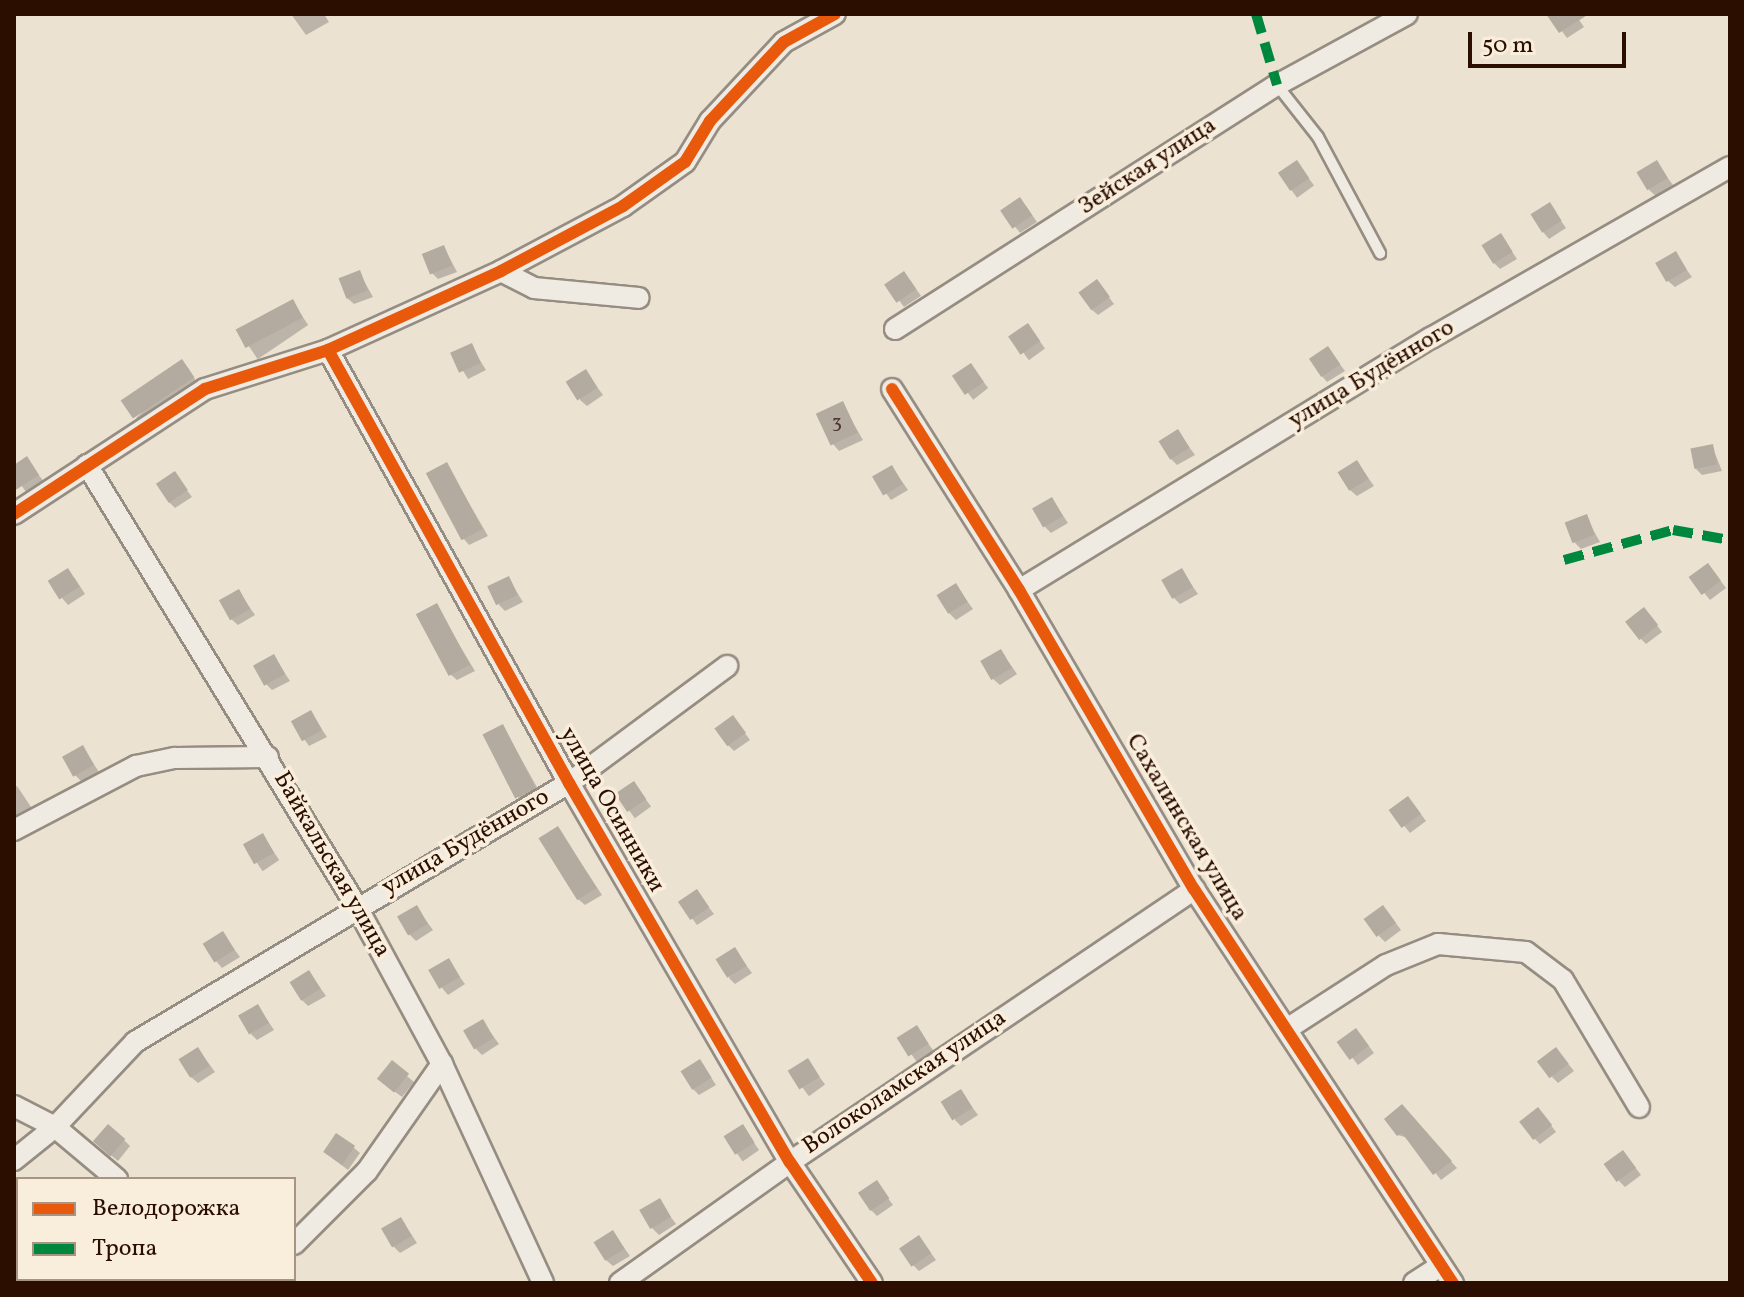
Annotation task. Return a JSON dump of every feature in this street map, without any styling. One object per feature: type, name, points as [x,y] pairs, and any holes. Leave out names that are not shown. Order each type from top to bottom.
[{"type":"street","points":[[14,514],[205,389],[328,350],[501,271],[623,206],[676,170],[710,121],[784,42],[835,14]]},
{"type":"street","name":"Зейская улица","points":[[895,329],[1277,85],[1407,14]]},
{"type":"street","name":"улица Будённого","points":[[1019,590],[1431,338],[1730,167]]},
{"type":"street","points":[[501,271],[534,288],[639,298]]},
{"type":"street","name":"улица Осинники","points":[[328,350],[569,783],[790,1162],[872,1283]]},
{"type":"street","name":"Сахалинская улица","points":[[892,389],[1019,590],[1194,889],[1439,1267],[1453,1283]]},
{"type":"street","name":"Байкальская улица","points":[[87,465],[357,907],[442,1064],[543,1283]]},
{"type":"street","name":"улица Будённого","points":[[14,1160],[55,1127],[135,1042],[569,783],[727,666]]},
{"type":"street","points":[[14,830],[136,766],[175,758],[268,757]]},
{"type":"street","name":"Волоколамская улица","points":[[620,1283],[790,1162],[1194,889]]},
{"type":"street","points":[[1287,1029],[1386,965],[1438,944],[1526,952],[1563,980],[1639,1107]]},
{"type":"street","points":[[296,1242],[367,1171],[442,1064]]},
{"type":"street","points":[[14,1106],[55,1127],[115,1177]]},
{"type":"street","points":[[1414,1283],[1439,1267]]},
{"type":"lane","points":[[1277,85],[1318,137],[1380,253]]},
{"type":"building","points":[[1546,14],[1589,14],[1559,33]]},
{"type":"building","points":[[1297,160],[1309,178],[1290,191],[1278,173]]},
{"type":"building","points":[[1657,160],[1668,178],[1647,190],[1636,172]]},
{"type":"building","points":[[1020,197],[1032,215],[1012,229],[1000,210]]},
{"type":"building","points":[[1550,202],[1562,221],[1542,233],[1530,214]]},
{"type":"building","points":[[1501,233],[1513,252],[1493,264],[1481,245]]},
{"type":"building","points":[[444,245],[452,265],[430,274],[422,254]]},
{"type":"building","points":[[1676,251],[1687,270],[1666,282],[1655,263]]},
{"type":"building","points":[[360,270],[368,291],[346,299],[339,278]]},
{"type":"building","points":[[904,271],[916,289],[896,303],[884,284]]},
{"type":"building","points":[[1097,279],[1110,297],[1091,310],[1078,293]]},
{"type":"building","points":[[293,299],[303,318],[245,348],[236,330]]},
{"type":"building","points":[[1028,323],[1040,341],[1020,355],[1008,336]]},
{"type":"building","points":[[472,343],[481,363],[459,373],[450,353]]},
{"type":"building","points":[[1328,346],[1340,364],[1321,377],[1309,359]]},
{"type":"building","points":[[182,359],[194,377],[133,419],[121,400]]},
{"type":"building","points":[[971,363],[984,382],[965,395],[952,376]]},
{"type":"building","points":[[586,369],[598,388],[577,400],[566,382]]},
{"type":"building","points":[[843,401],[858,433],[831,445],[816,414]]},
{"type":"building","points":[[1178,429],[1190,448],[1170,460],[1158,441]]},
{"type":"building","points":[[1713,444],[1717,465],[1694,469],[1690,448]]},
{"type":"building","points":[[27,456],[39,475],[14,491],[14,465]]},
{"type":"building","points":[[1357,460],[1369,479],[1349,491],[1337,472]]},
{"type":"building","points":[[447,462],[483,529],[461,540],[426,473]]},
{"type":"building","points":[[892,465],[903,484],[883,496],[872,476]]},
{"type":"building","points":[[175,471],[188,490],[169,503],[156,484]]},
{"type":"building","points":[[1052,497],[1063,516],[1043,528],[1032,508]]},
{"type":"building","points":[[1587,514],[1595,535],[1572,543],[1565,523]]},
{"type":"building","points":[[1708,563],[1721,581],[1702,595],[1689,577]]},
{"type":"building","points":[[68,568],[80,587],[59,599],[48,581]]},
{"type":"building","points":[[1182,568],[1193,587],[1172,599],[1161,580]]},
{"type":"building","points":[[509,576],[518,595],[496,605],[487,586]]},
{"type":"building","points":[[956,583],[968,602],[948,614],[936,595]]},
{"type":"building","points":[[239,589],[250,609],[230,620],[219,600]]},
{"type":"building","points":[[437,603],[470,665],[449,676],[416,614]]},
{"type":"building","points":[[1644,607],[1658,625],[1639,640],[1625,622]]},
{"type":"building","points":[[1001,649],[1012,668],[991,680],[980,661]]},
{"type":"building","points":[[274,654],[285,674],[264,686],[253,666]]},
{"type":"building","points":[[311,710],[322,730],[302,741],[291,721]]},
{"type":"building","points":[[733,715],[746,733],[727,746],[714,729]]},
{"type":"building","points":[[503,724],[536,788],[515,799],[483,734]]},
{"type":"building","points":[[83,745],[94,765],[73,777],[62,757]]},
{"type":"building","points":[[634,781],[646,799],[627,812],[615,794]]},
{"type":"building","points":[[1408,796],[1421,814],[1402,828],[1389,810]]},
{"type":"building","points":[[558,826],[597,888],[577,900],[538,838]]},
{"type":"building","points":[[263,833],[274,853],[254,864],[243,844]]},
{"type":"building","points":[[697,889],[709,907],[690,920],[678,902]]},
{"type":"building","points":[[417,905],[428,924],[408,936],[397,916]]},
{"type":"building","points":[[1383,905],[1396,923],[1377,937],[1364,919]]},
{"type":"building","points":[[223,931],[235,950],[214,962],[203,944]]},
{"type":"building","points":[[735,947],[747,966],[727,978],[715,959]]},
{"type":"building","points":[[449,958],[460,977],[439,989],[428,970]]},
{"type":"building","points":[[309,970],[321,989],[301,1001],[289,982]]},
{"type":"building","points":[[258,1004],[269,1023],[249,1035],[238,1016]]},
{"type":"building","points":[[483,1019],[494,1038],[474,1050],[463,1030]]},
{"type":"building","points":[[917,1025],[929,1044],[908,1056],[897,1038]]},
{"type":"building","points":[[1356,1028],[1369,1046],[1350,1060],[1337,1042]]},
{"type":"building","points":[[198,1047],[210,1066],[190,1078],[178,1059]]},
{"type":"building","points":[[1556,1047],[1569,1064],[1549,1078],[1537,1061]]},
{"type":"building","points":[[808,1058],[820,1077],[799,1089],[788,1071]]},
{"type":"building","points":[[700,1059],[712,1078],[692,1090],[680,1071]]},
{"type":"building","points":[[392,1060],[409,1074],[394,1092],[377,1079]]},
{"type":"building","points":[[961,1089],[973,1108],[952,1120],[941,1102]]},
{"type":"building","points":[[1402,1104],[1452,1161],[1433,1175],[1402,1133],[1397,1136],[1384,1119]]},
{"type":"building","points":[[1538,1107],[1552,1125],[1533,1140],[1519,1122]]},
{"type":"building","points":[[108,1124],[125,1139],[110,1156],[93,1141]]},
{"type":"building","points":[[743,1124],[755,1143],[735,1155],[723,1136]]},
{"type":"building","points":[[336,1133],[355,1146],[342,1165],[323,1152]]},
{"type":"building","points":[[1623,1150],[1636,1168],[1617,1182],[1604,1164]]},
{"type":"building","points":[[877,1180],[889,1198],[870,1211],[858,1193]]},
{"type":"building","points":[[660,1198],[671,1217],[650,1229],[639,1210]]},
{"type":"building","points":[[401,1217],[412,1236],[392,1248],[381,1228]]},
{"type":"building","points":[[613,1230],[625,1249],[605,1261],[593,1242]]},
{"type":"building","points":[[919,1235],[931,1253],[911,1267],[899,1248]]},
{"type":"marked path","points":[[1256,14],[1277,85]]},
{"type":"marked path","points":[[1564,560],[1673,530],[1730,540]]},
{"type":"cycle path","points":[[14,514],[205,389],[328,350],[501,271],[623,206],[685,162],[710,121],[784,42],[835,14]]},
{"type":"cycle path","points":[[328,350],[569,783],[790,1162],[872,1283]]},
{"type":"cycle path","points":[[892,389],[1019,590],[1194,889],[1453,1283]]}]
